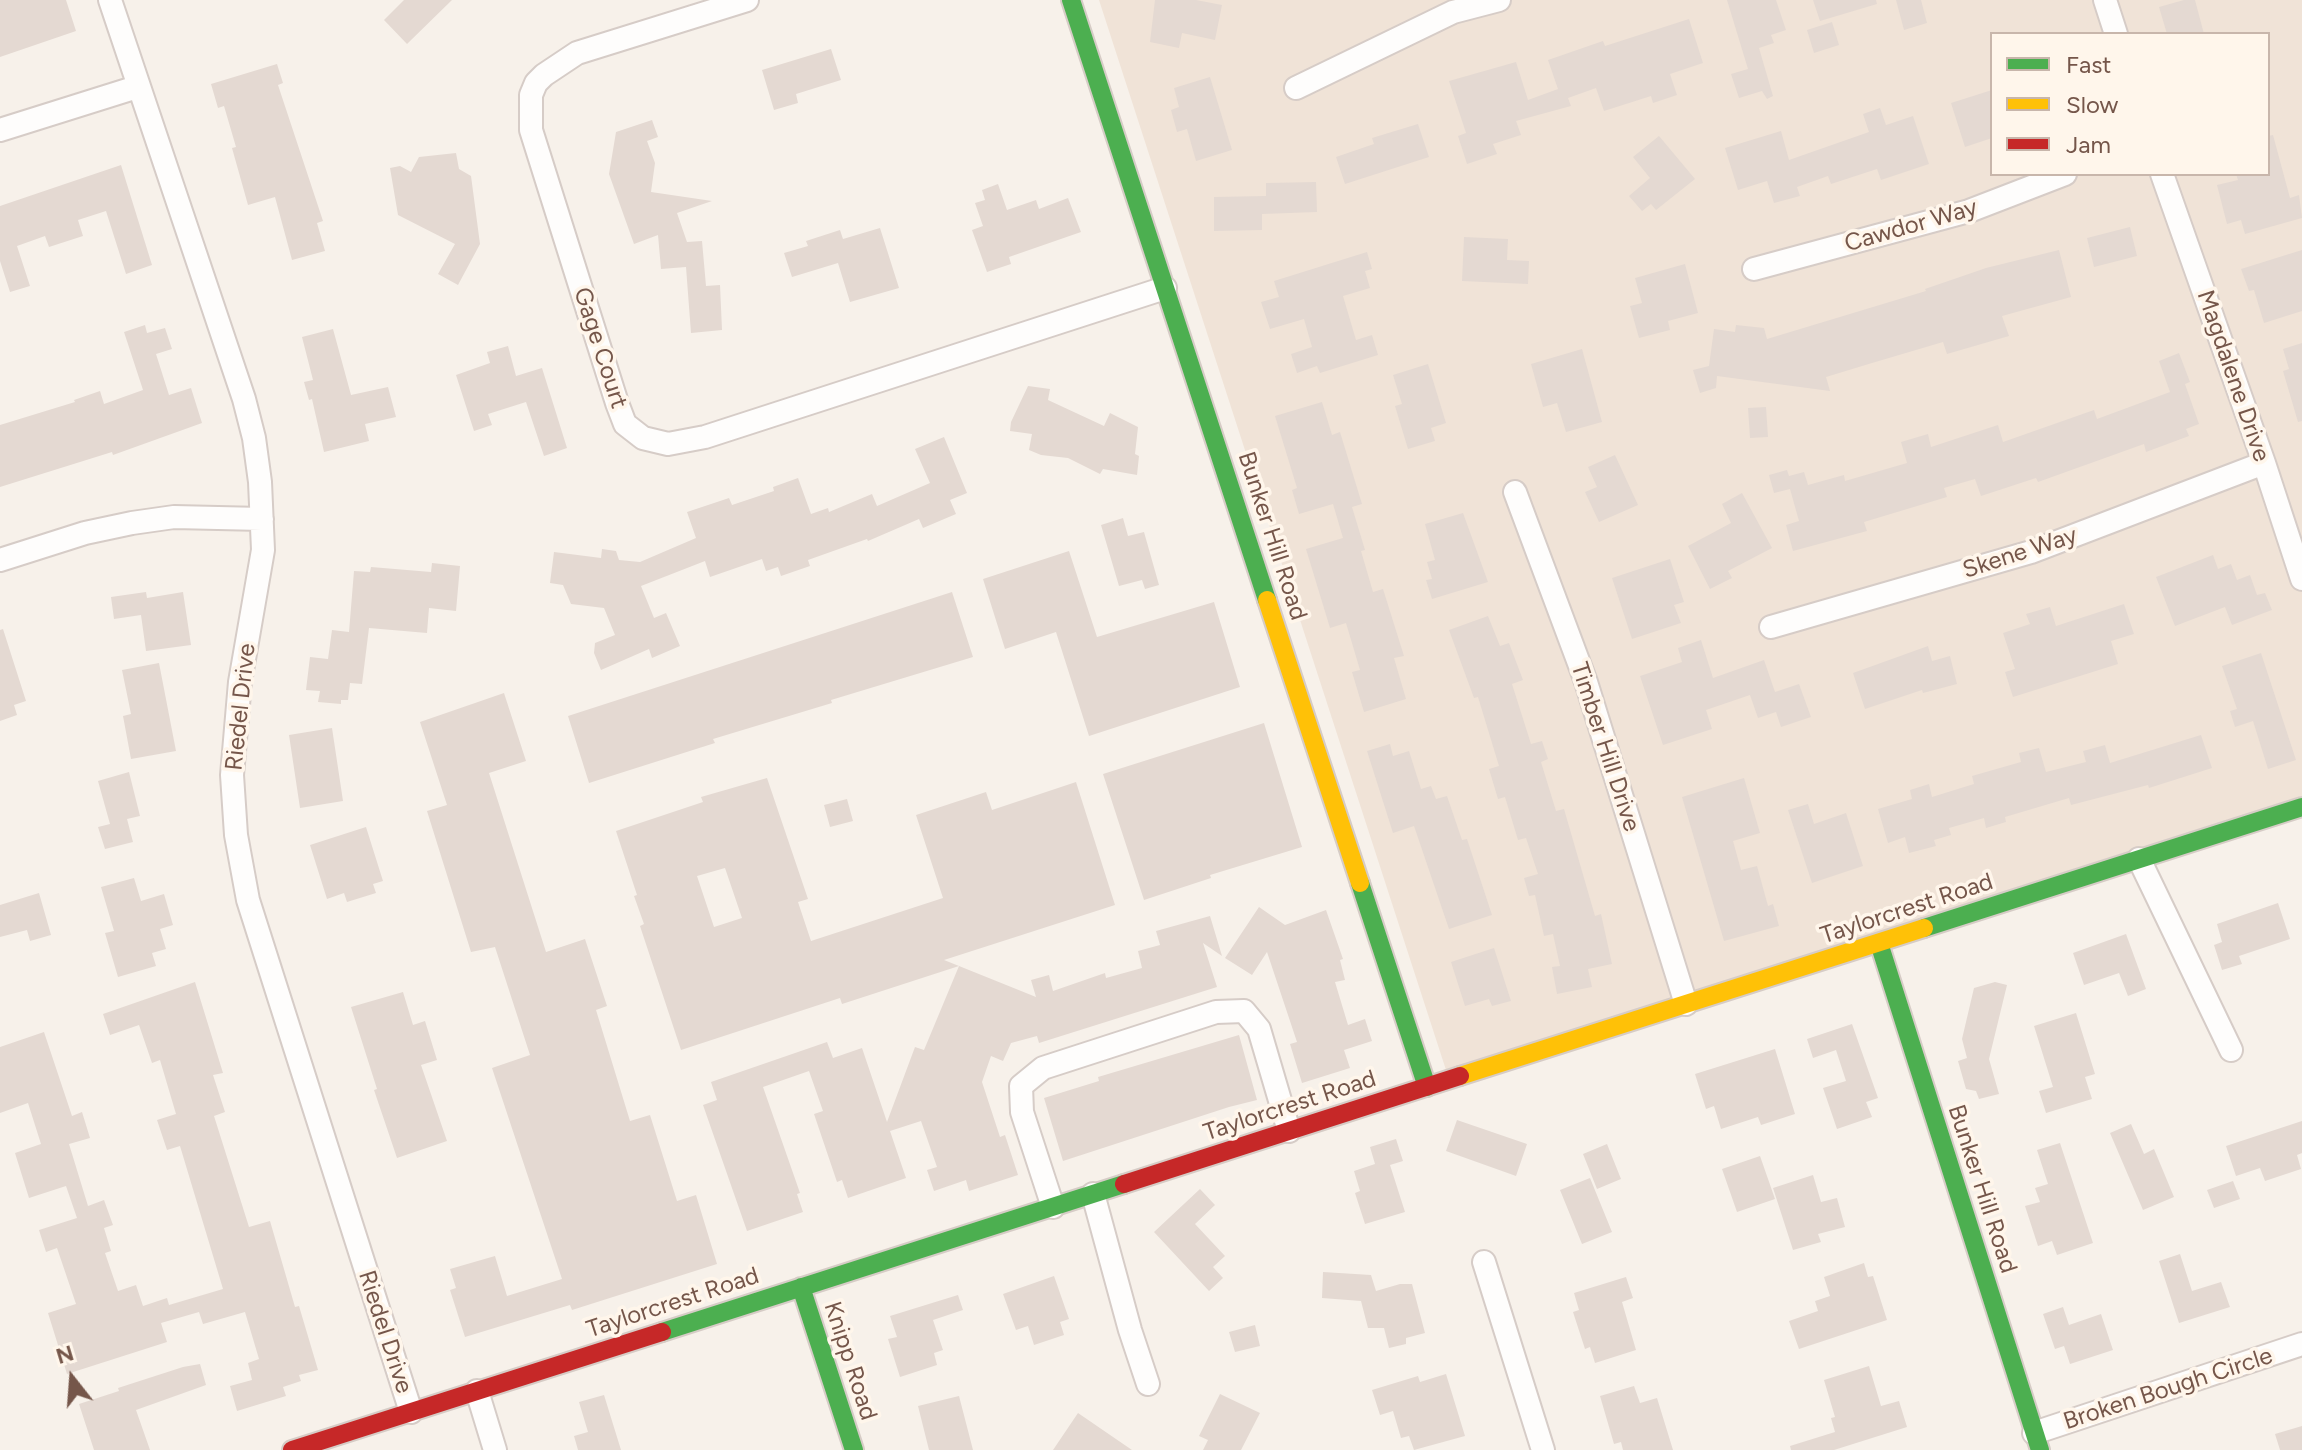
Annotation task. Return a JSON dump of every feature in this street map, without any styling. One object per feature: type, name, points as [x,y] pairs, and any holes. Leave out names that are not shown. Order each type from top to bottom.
[{"type":"street","name":"Riedel Drive","points":[[110,0],[244,399],[254,438],[263,550],[235,727],[232,775],[236,835],[248,900],[411,1412]]},
{"type":"street","name":"Gage Court","points":[[747,0],[577,53],[544,75],[531,95],[531,130],[617,403],[625,424],[643,438],[668,444],[705,437],[1165,288]]},
{"type":"street","name":"Bunker Hill Road","points":[[1071,0],[1427,1087]]},
{"type":"street","points":[[1296,88],[1453,12],[1499,0]]},
{"type":"street","points":[[2105,0],[2115,32]]},
{"type":"street","points":[[0,130],[137,87]]},
{"type":"street","name":"Cawdor Way","points":[[1754,269],[1969,211],[2060,176]]},
{"type":"street","name":"Magdalene Drive","points":[[2163,176],[2302,579]]},
{"type":"street","name":"Skene Way","points":[[1771,627],[2031,552],[2264,463]]},
{"type":"street","name":"Timber Hill Drive","points":[[1515,492],[1586,682],[1686,1004]]},
{"type":"street","points":[[0,560],[85,533],[132,523],[174,517],[262,519]]},
{"type":"street","name":"Taylorcrest Road","points":[[292,1450],[2302,807]]},
{"type":"street","points":[[2139,859],[2231,1050]]},
{"type":"street","name":"Bunker Hill Road","points":[[1879,943],[2037,1442]]},
{"type":"street","points":[[1053,1207],[1022,1112],[1021,1086],[1043,1068],[1216,1012],[1244,1011],[1259,1029],[1289,1131]]},
{"type":"street","points":[[1093,1194],[1148,1384]]},
{"type":"street","points":[[1484,1262],[1543,1450]]},
{"type":"street","name":"Knipp Road","points":[[801,1287],[854,1450]]},
{"type":"street","name":"Broken Bough Circle","points":[[2037,1442],[2302,1344]]},
{"type":"street","points":[[477,1391],[495,1450]]},
{"type":"shaded area","points":[[1099,0],[2302,0],[2302,796],[1446,1070]]},
{"type":"building","points":[[0,0],[66,0],[76,31],[0,57]]},
{"type":"building","points":[[404,0],[452,0],[407,44],[384,20]]},
{"type":"building","points":[[1155,0],[1196,0],[1222,5],[1215,40],[1182,33],[1179,48],[1150,42]]},
{"type":"building","points":[[1727,0],[1776,0],[1786,30],[1771,35],[1774,43],[1759,48],[1773,96],[1767,99],[1762,91],[1739,98],[1731,74],[1748,69]]},
{"type":"building","points":[[1813,0],[1876,0],[1877,4],[1820,21]]},
{"type":"building","points":[[1896,0],[1921,0],[1927,23],[1904,30]]},
{"type":"building","points":[[2195,0],[2203,32],[2166,32],[2159,7]]},
{"type":"building","points":[[1689,19],[1703,63],[1670,74],[1677,95],[1653,103],[1651,96],[1604,111],[1596,88],[1568,98],[1571,106],[1516,121],[1521,135],[1493,144],[1497,154],[1467,164],[1458,136],[1466,133],[1449,81],[1516,62],[1528,100],[1558,89],[1548,60],[1603,41],[1605,46]]},
{"type":"building","points":[[1832,22],[1839,45],[1814,53],[1807,30]]},
{"type":"building","points":[[831,49],[841,80],[796,94],[798,103],[774,110],[762,70]]},
{"type":"building","points":[[277,64],[283,83],[278,85],[323,221],[317,223],[325,251],[292,260],[275,197],[248,205],[224,106],[218,108],[211,84]]},
{"type":"building","points":[[1210,77],[1232,150],[1196,161],[1187,129],[1177,132],[1171,110],[1179,107],[1174,88]]},
{"type":"building","points":[[1990,91],[1990,139],[1965,147],[1951,103]]},
{"type":"building","points":[[1880,108],[1886,125],[1913,116],[1929,164],[1881,180],[1877,169],[1831,184],[1828,176],[1797,187],[1800,196],[1774,203],[1767,181],[1738,190],[1725,148],[1781,131],[1789,160],[1869,132],[1863,114]]},
{"type":"building","points":[[652,120],[658,137],[647,141],[655,163],[651,192],[712,201],[677,213],[687,242],[702,241],[706,286],[720,285],[722,330],[691,333],[686,267],[661,269],[658,235],[634,244],[609,174],[616,132]]},
{"type":"building","points":[[1418,124],[1429,157],[1345,184],[1336,157],[1374,144],[1372,138]]},
{"type":"building","points":[[2273,135],[2290,198],[2299,195],[2302,218],[2245,234],[2241,220],[2227,224],[2217,185],[2238,180],[2237,176],[2270,176],[2270,136]]},
{"type":"building","points":[[1659,136],[1695,179],[1656,210],[1651,204],[1642,211],[1629,196],[1650,178],[1633,157]]},
{"type":"building","points":[[456,153],[459,169],[471,176],[480,244],[458,285],[438,274],[455,244],[398,215],[390,168],[400,166],[411,172],[419,157]]},
{"type":"building","points":[[121,165],[152,265],[126,274],[106,211],[78,220],[83,236],[49,247],[45,236],[17,246],[30,286],[10,292],[0,261],[0,206]]},
{"type":"building","points":[[1316,182],[1317,212],[1262,214],[1262,230],[1214,231],[1214,197],[1266,196],[1266,183]]},
{"type":"building","points":[[998,184],[1007,210],[1036,200],[1039,209],[1068,198],[1081,232],[1009,257],[1011,264],[987,272],[972,230],[983,226],[975,203],[985,200],[982,190]]},
{"type":"building","points":[[2130,227],[2137,256],[2094,267],[2087,238]]},
{"type":"building","points":[[880,228],[899,288],[850,302],[838,263],[792,277],[784,253],[808,246],[806,241],[840,230],[843,239]]},
{"type":"building","points":[[1464,237],[1508,239],[1507,260],[1529,261],[1528,284],[1462,281]]},
{"type":"building","points":[[2059,250],[2071,297],[2002,316],[2009,336],[1947,354],[1943,342],[1826,377],[1830,391],[1717,376],[1716,388],[1700,393],[1693,370],[1709,366],[1714,329],[1735,332],[1736,325],[1764,328],[1767,339],[1926,291],[1986,268]]},
{"type":"building","points":[[2302,250],[2302,311],[2264,323],[2254,290],[2249,291],[2241,269]]},
{"type":"building","points":[[1367,252],[1372,269],[1365,271],[1370,288],[1343,296],[1356,340],[1372,335],[1378,355],[1320,373],[1317,366],[1297,373],[1291,354],[1312,347],[1304,319],[1270,329],[1261,302],[1279,297],[1274,281]]},
{"type":"building","points":[[1685,264],[1698,313],[1668,321],[1670,330],[1639,338],[1630,306],[1642,303],[1635,278]]},
{"type":"building","points":[[145,325],[147,333],[165,328],[172,349],[156,354],[169,395],[191,388],[202,423],[113,455],[112,452],[0,487],[0,425],[100,391],[104,404],[143,390],[124,332]]},
{"type":"building","points":[[333,329],[351,395],[388,387],[396,417],[365,424],[369,441],[324,452],[312,399],[309,400],[304,382],[313,380],[302,337]]},
{"type":"building","points":[[2302,343],[2302,421],[2298,422],[2283,371],[2289,369],[2283,349]]},
{"type":"building","points":[[508,346],[516,376],[542,368],[567,448],[544,456],[526,402],[488,414],[492,425],[474,431],[456,375],[490,363],[487,352]]},
{"type":"building","points":[[1582,349],[1602,422],[1566,432],[1557,403],[1543,407],[1531,364]]},
{"type":"building","points":[[2179,353],[2190,382],[2185,384],[2199,424],[2186,429],[2189,436],[2146,452],[2144,444],[2038,482],[2036,478],[1981,496],[1975,479],[1944,488],[1947,497],[1864,522],[1867,531],[1793,551],[1786,525],[1799,521],[1790,489],[1774,493],[1769,475],[1787,470],[1789,476],[1804,472],[1808,485],[1844,475],[1845,481],[1907,463],[1901,442],[1928,434],[1931,447],[1998,425],[2003,442],[2094,410],[2097,419],[2170,392],[2159,361]]},
{"type":"building","points":[[1428,364],[1446,423],[1431,428],[1435,441],[1408,449],[1395,406],[1402,404],[1393,375]]},
{"type":"building","points":[[1028,386],[1050,389],[1048,400],[1104,426],[1110,413],[1138,427],[1135,454],[1139,456],[1137,475],[1103,469],[1100,474],[1068,458],[1041,455],[1029,450],[1032,434],[1010,431],[1011,422]]},
{"type":"building","points":[[1322,402],[1332,435],[1340,432],[1362,504],[1352,507],[1373,592],[1383,589],[1404,656],[1394,658],[1406,699],[1364,712],[1352,672],[1360,670],[1346,623],[1330,628],[1306,549],[1343,538],[1333,504],[1299,514],[1292,490],[1297,488],[1275,416]]},
{"type":"building","points":[[1766,407],[1768,437],[1750,438],[1748,408]]},
{"type":"building","points":[[944,437],[967,493],[950,500],[956,514],[923,528],[919,519],[868,541],[808,560],[810,566],[781,576],[778,567],[766,571],[762,559],[710,577],[705,561],[641,586],[654,618],[666,613],[680,646],[652,658],[649,649],[601,670],[594,653],[595,643],[615,635],[604,608],[571,604],[563,585],[550,583],[554,552],[601,558],[602,549],[616,551],[619,560],[640,562],[696,538],[687,512],[729,498],[732,505],[774,491],[773,487],[798,478],[811,514],[828,508],[829,512],[872,494],[877,506],[930,483],[915,449]]},
{"type":"building","points":[[1615,455],[1638,505],[1599,522],[1585,492],[1597,487],[1588,467]]},
{"type":"building","points":[[1742,493],[1772,548],[1728,571],[1732,578],[1710,589],[1688,546],[1731,523],[1722,504]]},
{"type":"building","points":[[1463,513],[1488,582],[1432,599],[1426,580],[1432,579],[1427,562],[1435,560],[1425,524]]},
{"type":"building","points":[[1123,518],[1128,536],[1144,532],[1159,585],[1145,589],[1142,580],[1119,586],[1101,525]]},
{"type":"building","points":[[1069,551],[1097,637],[1214,602],[1240,687],[1089,736],[1056,632],[1005,649],[983,579]]},
{"type":"building","points":[[2213,555],[2218,569],[2231,564],[2237,580],[2250,575],[2257,595],[2265,593],[2272,610],[2232,625],[2225,607],[2175,626],[2156,577]]},
{"type":"building","points":[[1670,559],[1684,602],[1674,605],[1681,623],[1632,639],[1612,578]]},
{"type":"building","points":[[432,563],[460,566],[456,611],[429,608],[427,633],[369,628],[362,684],[350,683],[348,700],[341,700],[341,704],[318,702],[320,691],[306,690],[310,657],[328,659],[332,630],[349,632],[354,571],[370,572],[371,567],[431,572]]},
{"type":"building","points":[[146,592],[147,598],[183,592],[191,645],[146,651],[141,615],[114,619],[111,597]]},
{"type":"building","points":[[952,592],[973,657],[831,700],[832,703],[713,739],[715,743],[589,783],[568,716]]},
{"type":"building","points":[[2124,604],[2134,634],[2111,641],[2118,664],[2013,697],[2005,672],[2015,669],[2003,633],[2030,624],[2026,614],[2050,607],[2056,626]]},
{"type":"building","points":[[1488,616],[1500,646],[1509,643],[1523,680],[1512,684],[1531,744],[1542,741],[1548,759],[1541,762],[1556,811],[1564,809],[1595,916],[1601,914],[1612,964],[1588,969],[1592,987],[1557,994],[1552,967],[1560,966],[1553,934],[1544,936],[1535,895],[1529,896],[1524,878],[1538,874],[1526,838],[1518,840],[1505,797],[1498,799],[1489,769],[1499,766],[1478,697],[1474,698],[1449,630]]},
{"type":"building","points":[[3,629],[26,701],[14,705],[17,715],[0,721],[0,630]]},
{"type":"building","points":[[1701,640],[1713,678],[1764,660],[1775,692],[1799,684],[1811,717],[1781,727],[1776,712],[1758,718],[1750,695],[1706,710],[1712,729],[1663,745],[1640,676],[1682,662],[1678,648]]},
{"type":"building","points":[[1928,646],[1932,661],[1950,656],[1957,684],[1923,693],[1922,690],[1865,709],[1853,673]]},
{"type":"building","points":[[2261,653],[2296,760],[2268,769],[2253,721],[2235,727],[2230,711],[2237,709],[2222,666]]},
{"type":"building","points":[[159,663],[176,751],[131,759],[123,716],[131,714],[122,670]]},
{"type":"building","points":[[504,693],[526,761],[489,773],[546,952],[585,939],[607,1006],[596,1010],[630,1121],[650,1115],[677,1201],[696,1195],[717,1264],[572,1310],[570,1305],[465,1337],[450,1290],[456,1288],[450,1269],[495,1256],[507,1296],[562,1279],[492,1068],[530,1055],[495,947],[471,952],[427,811],[447,805],[420,722]]},
{"type":"building","points":[[1264,723],[1302,847],[1210,875],[1211,878],[1144,900],[1103,774]]},
{"type":"building","points":[[332,728],[343,801],[300,808],[289,735]]},
{"type":"building","points":[[2201,735],[2212,768],[2149,788],[2148,785],[2071,805],[2069,798],[2005,817],[2006,822],[1986,828],[1984,818],[1949,828],[1951,835],[1934,840],[1936,846],[1909,853],[1905,837],[1888,843],[1878,809],[1912,799],[1910,790],[1929,784],[1932,797],[1974,784],[1972,776],[2021,762],[2019,753],[2039,748],[2046,772],[2086,762],[2083,751],[2105,745],[2110,763]]},
{"type":"building","points":[[1390,744],[1393,756],[1409,751],[1421,789],[1431,786],[1436,799],[1447,796],[1462,840],[1467,839],[1492,915],[1449,929],[1414,826],[1393,833],[1367,751]]},
{"type":"building","points":[[129,772],[140,816],[127,819],[133,842],[105,849],[98,827],[110,824],[98,781]]},
{"type":"building","points":[[767,778],[808,899],[798,902],[811,941],[943,898],[916,815],[986,792],[992,810],[1076,782],[1115,905],[944,960],[959,966],[842,1004],[840,998],[681,1050],[640,926],[644,924],[634,896],[637,895],[616,831],[703,802],[701,797]],"holes":[[[725,868],[742,918],[714,927],[697,876]]]},
{"type":"building","points":[[1744,778],[1760,833],[1733,841],[1741,870],[1757,866],[1768,906],[1773,904],[1779,926],[1724,941],[1682,797]]},
{"type":"building","points":[[847,799],[853,821],[830,827],[824,805]]},
{"type":"building","points":[[1808,804],[1814,824],[1846,813],[1863,866],[1812,883],[1788,810]]},
{"type":"building","points":[[366,827],[383,881],[373,884],[376,893],[347,902],[344,893],[327,899],[310,845]]},
{"type":"building","points":[[134,878],[141,901],[164,894],[173,925],[160,929],[166,949],[152,953],[156,966],[118,977],[105,933],[114,931],[101,887]]},
{"type":"building","points":[[39,893],[51,935],[30,941],[27,930],[0,937],[0,905]]},
{"type":"building","points":[[2278,903],[2290,939],[2239,956],[2242,964],[2222,970],[2214,945],[2222,942],[2217,924]]},
{"type":"building","points":[[1259,907],[1285,925],[1326,910],[1343,959],[1340,960],[1345,980],[1335,982],[1348,1025],[1365,1019],[1372,1041],[1344,1050],[1350,1068],[1302,1083],[1290,1044],[1297,1042],[1267,952],[1252,975],[1225,958]]},
{"type":"building","points":[[1210,916],[1222,956],[1203,943],[1217,987],[1039,1043],[1037,1036],[1011,1043],[1003,1061],[991,1056],[982,1082],[1000,1137],[1005,1135],[1018,1175],[969,1191],[966,1180],[934,1191],[927,1170],[937,1167],[921,1121],[890,1131],[906,1178],[848,1198],[842,1180],[837,1182],[814,1114],[823,1111],[809,1071],[763,1087],[800,1193],[797,1194],[803,1212],[747,1231],[703,1105],[717,1100],[711,1082],[827,1042],[833,1058],[862,1048],[887,1122],[915,1047],[924,1050],[959,966],[1036,997],[1031,980],[1049,975],[1053,991],[1105,973],[1106,978],[1142,968],[1138,951],[1160,945],[1156,931]]},
{"type":"building","points":[[2126,934],[2146,989],[2128,996],[2119,973],[2084,985],[2073,953]]},
{"type":"building","points":[[1494,948],[1511,1001],[1492,1006],[1489,999],[1465,1006],[1451,962]]},
{"type":"building","points":[[195,982],[223,1073],[213,1075],[225,1112],[214,1116],[249,1227],[270,1221],[295,1307],[299,1306],[318,1370],[299,1375],[301,1381],[283,1387],[286,1396],[237,1411],[230,1386],[252,1380],[248,1363],[259,1359],[245,1312],[203,1324],[199,1312],[161,1323],[167,1342],[67,1374],[48,1313],[76,1304],[57,1248],[46,1252],[39,1230],[77,1218],[66,1186],[29,1198],[15,1153],[41,1144],[28,1103],[0,1113],[0,1047],[44,1032],[72,1116],[82,1112],[90,1138],[69,1144],[88,1206],[104,1200],[113,1225],[104,1228],[111,1251],[105,1253],[118,1291],[136,1285],[143,1306],[167,1298],[169,1305],[223,1289],[180,1146],[167,1150],[157,1120],[176,1114],[160,1060],[152,1063],[139,1025],[110,1035],[103,1014]]},
{"type":"building","points":[[1995,982],[2007,985],[1989,1059],[1999,1094],[1979,1099],[1976,1091],[1966,1089],[1958,1061],[1967,1058],[1962,1039],[1974,988]]},
{"type":"building","points":[[403,992],[413,1025],[425,1021],[437,1060],[421,1065],[447,1141],[397,1158],[351,1007]]},
{"type":"building","points":[[2076,1013],[2095,1074],[2085,1077],[2092,1099],[2046,1113],[2039,1091],[2053,1087],[2034,1026]]},
{"type":"building","points":[[1852,1024],[1878,1098],[1866,1102],[1872,1117],[1837,1129],[1823,1088],[1846,1081],[1836,1050],[1813,1058],[1807,1039]]},
{"type":"building","points":[[1239,1035],[1257,1100],[1063,1161],[1044,1098],[1099,1081],[1098,1077]]},
{"type":"building","points":[[1775,1049],[1795,1114],[1761,1125],[1758,1117],[1721,1129],[1714,1106],[1706,1109],[1695,1074]]},
{"type":"building","points":[[1457,1120],[1527,1144],[1516,1176],[1446,1151]]},
{"type":"building","points":[[2302,1121],[2302,1153],[2297,1155],[2301,1169],[2265,1181],[2260,1168],[2236,1176],[2226,1146]]},
{"type":"building","points":[[2131,1124],[2144,1154],[2154,1149],[2174,1197],[2143,1210],[2110,1133]]},
{"type":"building","points":[[1396,1139],[1403,1161],[1390,1165],[1405,1212],[1365,1224],[1355,1193],[1360,1191],[1354,1171],[1375,1164],[1370,1147]]},
{"type":"building","points":[[2060,1143],[2093,1243],[2057,1255],[2052,1241],[2038,1246],[2025,1206],[2040,1202],[2035,1188],[2048,1184],[2037,1150]]},
{"type":"building","points":[[1607,1144],[1621,1179],[1597,1189],[1583,1154]]},
{"type":"building","points":[[1760,1156],[1775,1199],[1737,1212],[1722,1169]]},
{"type":"building","points":[[1813,1175],[1821,1202],[1837,1198],[1845,1227],[1818,1234],[1821,1242],[1793,1250],[1773,1188]]},
{"type":"building","points":[[1590,1178],[1612,1232],[1582,1244],[1560,1190]]},
{"type":"building","points":[[2233,1181],[2240,1199],[2214,1208],[2207,1190]]},
{"type":"building","points":[[1200,1189],[1215,1205],[1195,1224],[1225,1256],[1213,1267],[1223,1278],[1209,1291],[1154,1232]]},
{"type":"building","points":[[2180,1254],[2192,1291],[2221,1282],[2230,1307],[2179,1323],[2159,1261]]},
{"type":"building","points":[[1864,1263],[1868,1277],[1873,1276],[1887,1320],[1799,1349],[1789,1321],[1818,1311],[1815,1301],[1830,1296],[1824,1277]]},
{"type":"building","points":[[1323,1272],[1371,1275],[1376,1291],[1412,1284],[1425,1333],[1406,1338],[1406,1344],[1389,1348],[1384,1328],[1368,1328],[1361,1301],[1322,1298]]},
{"type":"building","points":[[1054,1276],[1069,1319],[1060,1322],[1064,1335],[1034,1345],[1028,1326],[1016,1330],[1003,1294]]},
{"type":"building","points":[[1626,1277],[1633,1298],[1622,1302],[1636,1350],[1595,1363],[1590,1347],[1585,1349],[1573,1312],[1579,1310],[1574,1293]]},
{"type":"building","points":[[958,1295],[963,1310],[933,1320],[943,1350],[934,1353],[937,1365],[900,1377],[888,1339],[897,1337],[890,1316]]},
{"type":"building","points":[[2063,1307],[2069,1325],[2101,1314],[2113,1350],[2070,1364],[2064,1346],[2055,1349],[2043,1314]]},
{"type":"building","points":[[1255,1325],[1260,1346],[1235,1352],[1229,1332]]},
{"type":"building","points":[[200,1364],[206,1385],[136,1410],[150,1450],[94,1450],[79,1404],[119,1391],[118,1388]]},
{"type":"building","points":[[1869,1366],[1881,1406],[1899,1401],[1907,1427],[1834,1450],[1791,1450],[1790,1446],[1835,1432],[1831,1418],[1835,1417],[1824,1380]]},
{"type":"building","points":[[1446,1374],[1465,1436],[1414,1450],[1409,1436],[1401,1438],[1393,1411],[1380,1415],[1372,1390],[1418,1376],[1420,1382]]},
{"type":"building","points":[[1634,1386],[1640,1403],[1657,1398],[1673,1450],[1623,1450],[1621,1442],[1614,1444],[1600,1396]]},
{"type":"building","points":[[1220,1394],[1260,1413],[1241,1450],[1203,1450],[1208,1440],[1199,1436]]},
{"type":"building","points":[[604,1395],[621,1450],[578,1450],[574,1436],[588,1432],[579,1402]]},
{"type":"building","points":[[959,1396],[973,1450],[929,1450],[918,1406]]},
{"type":"building","points":[[1078,1413],[1132,1450],[1053,1450]]},
{"type":"building","points":[[2302,1426],[2302,1450],[2280,1450],[2275,1434]]},
{"type":"traffic: fast","points":[[1071,0],[1267,600]]},
{"type":"traffic: fast","points":[[1924,928],[2302,807]]},
{"type":"traffic: fast","points":[[1360,883],[1427,1087]]},
{"type":"traffic: fast","points":[[1879,943],[2040,1450]]},
{"type":"traffic: fast","points":[[662,1332],[1124,1184]]},
{"type":"traffic: fast","points":[[801,1287],[854,1450]]},
{"type":"traffic: slow","points":[[1267,600],[1360,883]]},
{"type":"traffic: slow","points":[[1460,1076],[1924,928]]},
{"type":"traffic: jam","points":[[1124,1184],[1460,1076]]},
{"type":"traffic: jam","points":[[292,1450],[662,1332]]}]
